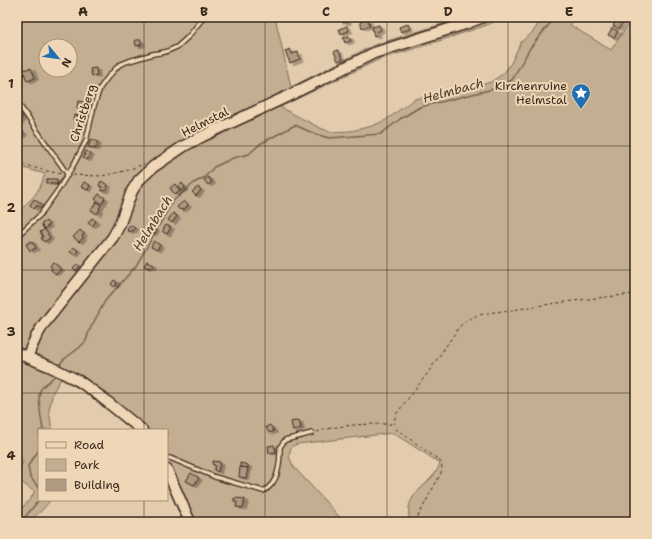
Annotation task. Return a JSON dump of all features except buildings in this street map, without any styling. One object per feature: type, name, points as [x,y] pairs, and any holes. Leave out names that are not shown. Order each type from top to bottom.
[{"type":"main road","name":"Helmstal","points":[[27,357],[43,325],[113,236],[119,226],[136,184],[156,165],[184,146],[199,138],[374,53],[484,17]]},
{"type":"main road","points":[[17,354],[64,373],[90,388],[141,429]]},
{"type":"main road","points":[[168,472],[190,522]]},
{"type":"lane","name":"Christberg","points":[[17,236],[40,216],[68,175],[84,146],[100,88],[108,77],[119,66],[129,61],[166,52],[177,47],[188,37],[204,17]]},
{"type":"lane","points":[[17,102],[68,175]]},
{"type":"lane","points":[[168,458],[215,477],[263,491],[268,489],[272,484],[279,470],[280,447],[285,440],[297,436],[312,434]]},
{"type":"path","points":[[17,162],[47,171],[68,175],[102,176],[125,171],[147,163],[156,165]]},
{"type":"path","points":[[415,522],[440,473],[442,465],[439,460],[396,429],[393,424],[394,417],[427,374],[460,326],[470,318],[481,315],[521,308],[635,294]]},
{"type":"path","points":[[312,434],[327,428],[371,424],[393,424]]},
{"type":"green space","points":[[17,17],[275,17],[291,87],[374,45],[465,17],[505,17],[487,25],[380,59],[280,107],[330,132],[351,131],[372,126],[386,120],[414,99],[458,92],[491,82],[504,73],[511,63],[521,42],[532,33],[543,17],[577,17],[570,25],[611,50],[633,17],[635,17],[635,522],[409,522],[410,503],[413,497],[438,469],[440,463],[393,433],[297,444],[291,447],[289,456],[293,466],[344,522],[183,522],[168,487],[168,429],[131,429],[84,391],[61,379],[53,392],[49,410],[52,429],[38,429],[38,501],[50,501],[30,522],[17,522],[17,514],[35,492],[18,480],[23,461],[17,452],[17,303],[22,298],[17,293],[17,214],[35,195],[45,174],[17,166]]},
{"type":"waterway","name":"Helmbach","points":[[59,366],[63,360],[86,341],[89,331],[105,301],[136,266],[173,201],[194,183],[205,177],[214,167],[233,158],[249,154],[260,144],[295,125],[315,134],[329,138],[381,134],[400,119],[420,107],[493,89],[512,80],[530,48],[555,17]]},
{"type":"waterway","name":"Helmbach","points":[[43,429],[39,402],[40,392],[56,373]]},
{"type":"waterway","name":"Helmbach","points":[[38,451],[28,466],[30,477],[38,487]]},
{"type":"waterway","name":"Helmbach","points":[[21,522],[38,501]]},
{"type":"place","name":"Kirchenruine Helmstal","points":[[581,110]]}]
